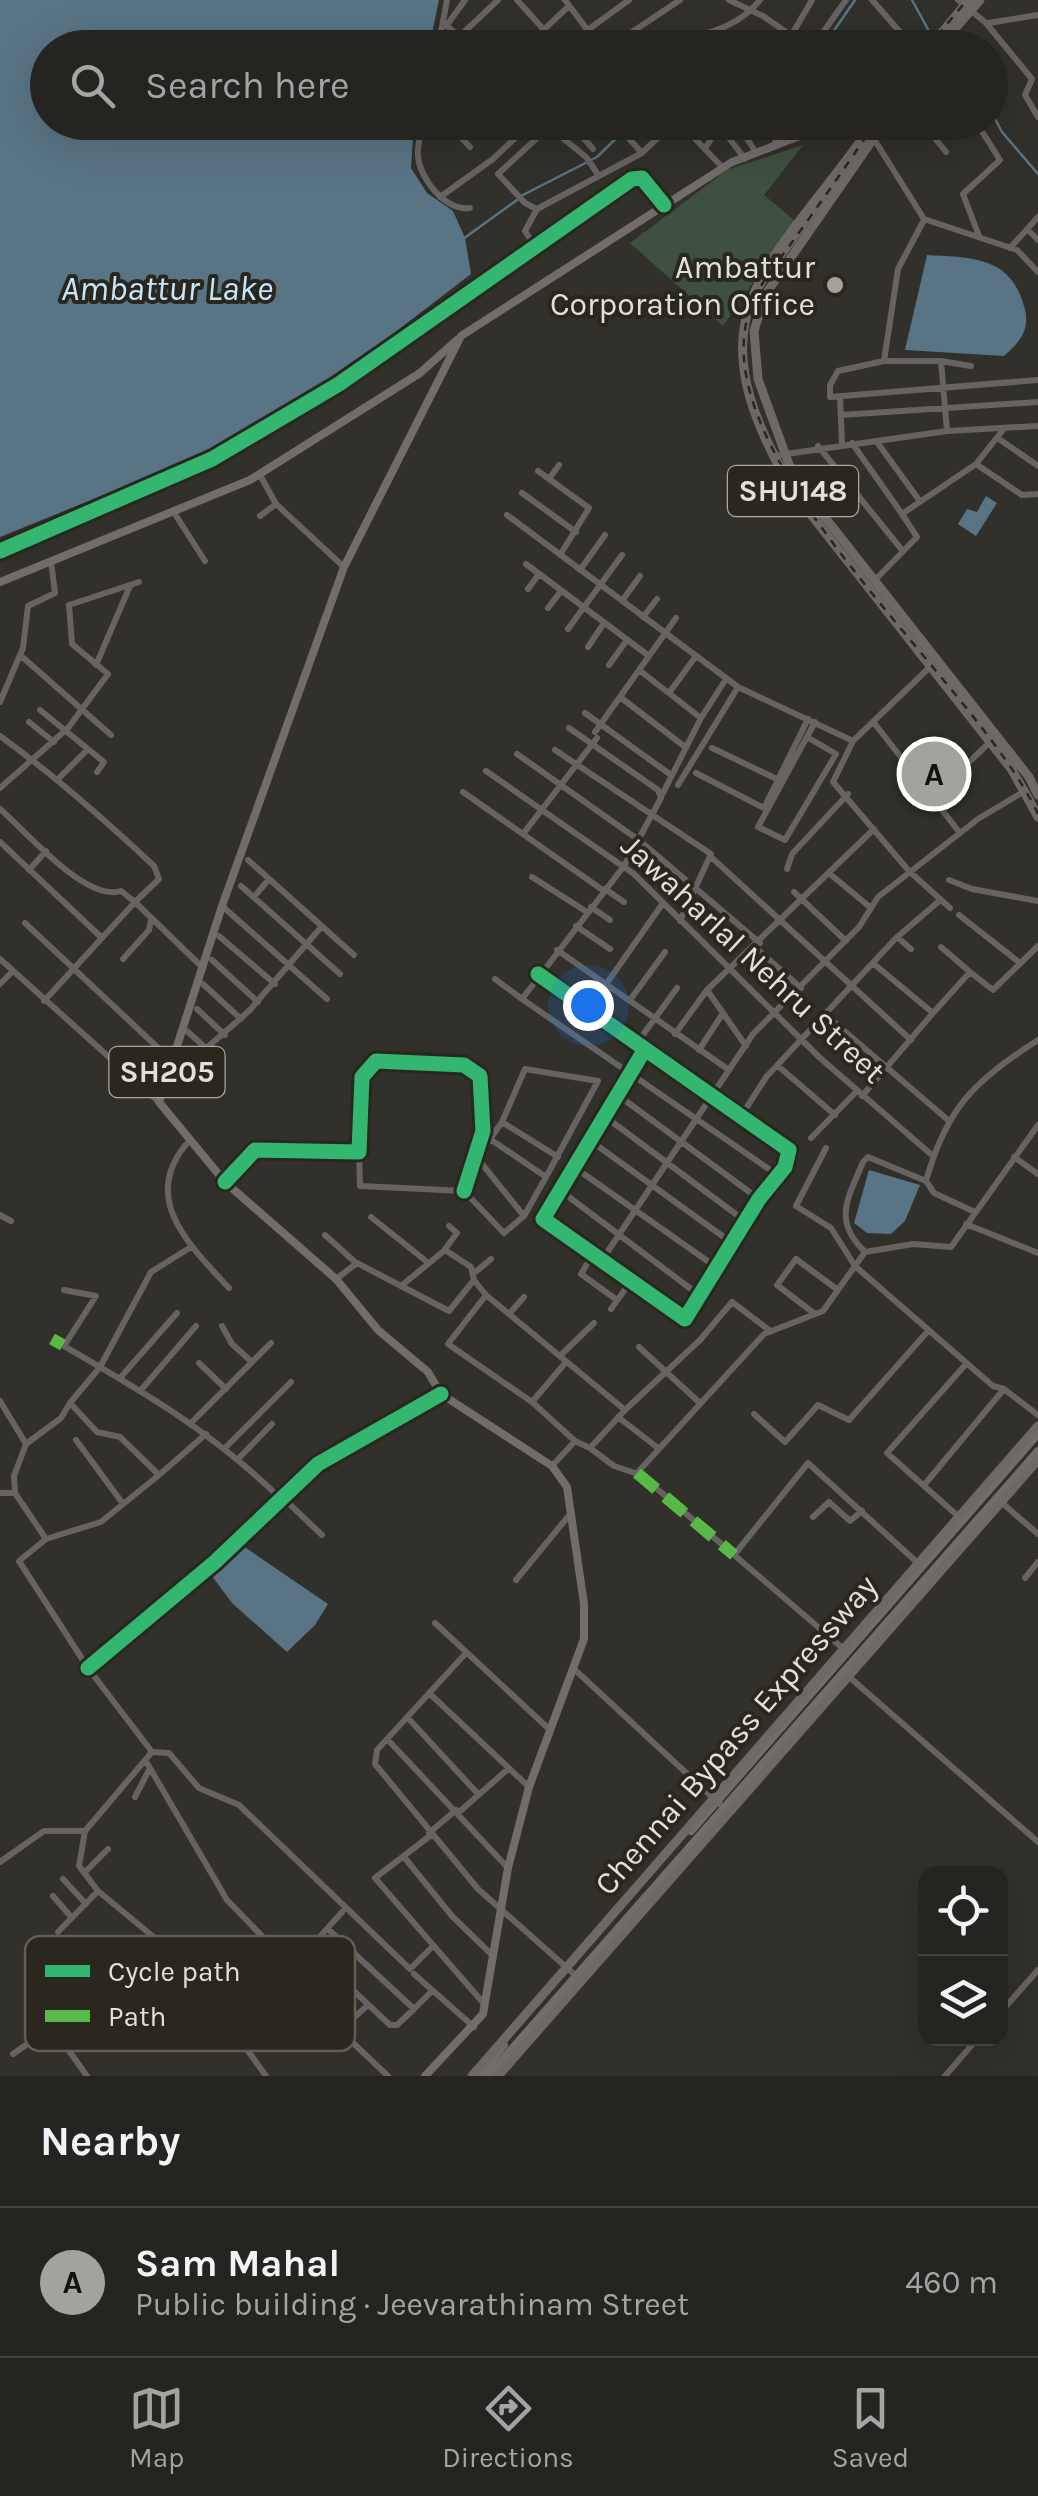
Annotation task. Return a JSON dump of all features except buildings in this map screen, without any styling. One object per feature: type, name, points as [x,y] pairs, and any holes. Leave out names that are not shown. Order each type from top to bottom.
[{"type":"highway","points":[[948,30],[965,4],[980,0]]},
{"type":"highway","name":"SHU148","points":[[863,140],[756,284],[742,323],[745,382],[818,527],[990,742],[1038,817]]},
{"type":"highway","name":"SHU148","points":[[778,454],[1029,776],[1038,795]]},
{"type":"highway","name":"Chennai Bypass Expressway","points":[[475,2076],[1037,1434]]},
{"type":"highway","name":"Chennai Bypass Expressway","points":[[498,2076],[1038,1460]]},
{"type":"main road","name":"SH205","points":[[552,1466],[441,1394],[428,1372],[378,1330],[336,1279],[225,1182],[159,1102],[222,906],[344,567],[461,336],[723,168],[788,140]]},
{"type":"main road","points":[[0,582],[260,475],[420,372],[461,336]]},
{"type":"main road","points":[[420,372],[438,380]]},
{"type":"main road","points":[[840,1668],[847,1652],[1037,1434]]},
{"type":"main road","points":[[475,2076],[572,1973],[840,1668],[1038,1451]]},
{"type":"main road","points":[[425,2076],[475,2028],[486,2006],[508,1868],[529,1787],[586,1626],[567,1487],[552,1466]]},
{"type":"main road","points":[[488,2076],[572,1973]]},
{"type":"street","points":[[443,30],[447,0]]},
{"type":"street","points":[[445,24],[465,0]]},
{"type":"street","points":[[467,30],[502,0]]},
{"type":"street","points":[[517,0],[544,30]]},
{"type":"street","points":[[546,30],[566,3],[589,29],[629,0]]},
{"type":"street","points":[[630,30],[680,0]]},
{"type":"street","points":[[730,0],[781,30]]},
{"type":"street","points":[[723,30],[760,0]]},
{"type":"street","points":[[794,30],[812,0]]},
{"type":"street","points":[[825,30],[846,0]]},
{"type":"street","points":[[872,0],[898,30]]},
{"type":"street","points":[[965,4],[992,30]]},
{"type":"street","points":[[986,23],[1038,15]]},
{"type":"street","points":[[445,24],[454,30]]},
{"type":"street","points":[[1008,47],[1035,76],[1026,95],[1038,116]]},
{"type":"street","points":[[420,140],[417,156],[440,197],[460,209],[470,208]]},
{"type":"street","points":[[463,140],[470,147]]},
{"type":"street","points":[[440,197],[513,140]]},
{"type":"street","points":[[536,140],[498,174],[537,210]]},
{"type":"street","points":[[566,140],[586,157],[600,176]]},
{"type":"street","points":[[585,140],[592,149]]},
{"type":"street","points":[[631,140],[642,153]]},
{"type":"street","points":[[534,245],[525,231],[537,210],[642,153],[656,140]]},
{"type":"street","points":[[698,140],[723,168]]},
{"type":"street","points":[[706,147],[710,140]]},
{"type":"street","points":[[732,140],[745,158]]},
{"type":"street","points":[[748,140],[756,153]]},
{"type":"street","points":[[775,140],[777,144]]},
{"type":"street","points":[[877,140],[924,219],[1010,248],[1038,272]]},
{"type":"street","points":[[936,140],[946,152]]},
{"type":"street","points":[[980,237],[963,194],[1000,160],[987,140]]},
{"type":"street","points":[[0,550],[212,459],[338,384],[636,178],[642,178],[664,205]]},
{"type":"street","points":[[1010,248],[1038,217]]},
{"type":"street","points":[[884,361],[898,269],[924,219]]},
{"type":"street","points":[[1027,229],[1038,240]]},
{"type":"street","points":[[971,366],[941,361],[884,361],[838,371],[830,385],[830,397],[1038,380]]},
{"type":"street","points":[[941,361],[947,431]]},
{"type":"street","points":[[840,397],[847,442],[918,535],[874,581]]},
{"type":"street","points":[[841,415],[1038,402]]},
{"type":"street","points":[[778,454],[947,431],[1038,426]]},
{"type":"street","points":[[902,514],[976,464],[1003,430]]},
{"type":"street","points":[[999,439],[1038,466]]},
{"type":"street","points":[[876,442],[919,500]]},
{"type":"street","points":[[818,446],[902,550]]},
{"type":"street","points":[[976,464],[1022,495],[1038,494]]},
{"type":"street","points":[[549,478],[558,465]]},
{"type":"street","points":[[538,471],[590,508],[560,555]]},
{"type":"street","points":[[795,480],[805,472]]},
{"type":"street","points":[[260,475],[276,504],[344,567]]},
{"type":"street","points":[[522,493],[576,532]]},
{"type":"street","points":[[260,516],[276,504]]},
{"type":"street","points":[[173,510],[204,561]]},
{"type":"street","points":[[507,516],[738,687],[853,742]]},
{"type":"street","points":[[580,570],[605,535]]},
{"type":"street","points":[[568,628],[622,554]]},
{"type":"street","points":[[0,702],[20,655],[28,606],[55,593],[51,561]]},
{"type":"street","points":[[526,564],[649,656]]},
{"type":"street","points":[[528,589],[539,574]]},
{"type":"street","points":[[622,601],[640,576]]},
{"type":"street","points":[[0,788],[66,730],[108,674],[96,665],[72,644],[68,605],[135,584],[96,665]]},
{"type":"street","points":[[548,608],[561,591]]},
{"type":"street","points":[[643,616],[657,599]]},
{"type":"street","points":[[523,834],[577,765],[676,618]]},
{"type":"street","points":[[588,646],[604,623]]},
{"type":"street","points":[[609,665],[627,640]]},
{"type":"street","points":[[20,655],[112,735]]},
{"type":"street","points":[[669,693],[696,656]]},
{"type":"street","points":[[930,667],[853,742],[833,782],[848,794],[909,871],[938,902],[950,908]]},
{"type":"street","points":[[639,670],[701,718]]},
{"type":"street","points":[[522,999],[640,841],[684,746],[726,679]]},
{"type":"street","points":[[678,785],[738,687]]},
{"type":"street","points":[[620,697],[684,746]]},
{"type":"street","points":[[40,710],[104,762],[97,772]]},
{"type":"street","points":[[584,714],[596,735],[662,795]]},
{"type":"street","points":[[40,730],[50,717]]},
{"type":"street","points":[[808,737],[836,754],[786,840],[758,827],[808,737],[812,720]]},
{"type":"street","points":[[751,831],[812,720]]},
{"type":"street","points":[[30,722],[54,742]]},
{"type":"street","points":[[874,724],[960,833]]},
{"type":"street","points":[[569,728],[596,735],[671,775]]},
{"type":"street","points":[[0,736],[30,762],[59,778],[158,872],[159,878],[44,1001]]},
{"type":"street","points":[[963,768],[990,742]]},
{"type":"street","points":[[712,748],[779,780]]},
{"type":"street","points":[[59,778],[88,749]]},
{"type":"street","points":[[555,750],[699,843],[710,858],[823,964],[911,1040]]},
{"type":"street","points":[[518,754],[640,841],[694,886],[801,988]]},
{"type":"street","name":"Jawaharlal Nehru Street","points":[[486,770],[624,866],[859,1094],[934,1156]]},
{"type":"street","points":[[696,773],[764,808]]},
{"type":"street","points":[[602,1260],[746,1046],[909,871],[1024,791]]},
{"type":"street","points":[[463,792],[624,902]]},
{"type":"street","points":[[788,869],[792,854],[848,794]]},
{"type":"street","points":[[0,809],[88,887],[121,890],[202,968]]},
{"type":"street","points":[[675,1034],[707,990],[758,946],[874,829]]},
{"type":"street","points":[[0,842],[102,938]]},
{"type":"street","points":[[30,870],[46,851]]},
{"type":"street","points":[[680,921],[710,858]]},
{"type":"street","points":[[248,860],[354,955]]},
{"type":"street","points":[[830,874],[871,908]]},
{"type":"street","points":[[532,876],[610,920]]},
{"type":"street","points":[[254,897],[269,879]]},
{"type":"street","points":[[949,880],[1038,901]]},
{"type":"street","points":[[241,886],[340,974]]},
{"type":"street","points":[[794,892],[846,941]]},
{"type":"street","points":[[741,1116],[768,1075],[804,1042],[897,937],[938,902]]},
{"type":"street","points":[[608,984],[663,904]]},
{"type":"street","points":[[222,906],[326,999]]},
{"type":"street","points":[[959,915],[1020,964]]},
{"type":"street","points":[[123,959],[149,930],[151,918]]},
{"type":"street","points":[[24,922],[170,1059]]},
{"type":"street","points":[[164,1086],[242,1019],[322,926]]},
{"type":"street","points":[[576,926],[610,949]]},
{"type":"street","points":[[219,936],[274,984]]},
{"type":"street","points":[[897,937],[911,950]]},
{"type":"street","points":[[941,947],[993,990],[1038,946]]},
{"type":"street","points":[[557,950],[729,1070]]},
{"type":"street","points":[[630,1000],[665,952]]},
{"type":"street","points":[[0,958],[159,1102]]},
{"type":"street","points":[[212,960],[258,1002]]},
{"type":"street","points":[[874,964],[933,1013]]},
{"type":"street","points":[[0,984],[13,971]]},
{"type":"street","points":[[811,1138],[889,1066],[970,972]]},
{"type":"street","points":[[538,974],[641,1046],[711,1096],[789,1150],[778,1176],[685,1318],[543,1218],[630,1071],[641,1046],[654,1019],[677,988]]},
{"type":"street","points":[[495,980],[778,1176]]},
{"type":"street","points":[[203,984],[242,1019]]},
{"type":"street","points":[[707,990],[746,1046]]},
{"type":"street","points":[[196,1009],[224,1034]]},
{"type":"street","points":[[698,1050],[723,1014]]},
{"type":"street","points":[[827,1016],[948,1120]]},
{"type":"street","points":[[187,1030],[208,1050]]},
{"type":"street","points":[[926,1180],[948,1120],[989,1074],[1038,1040]]},
{"type":"street","points":[[464,1192],[477,1158],[484,1096],[480,1076],[464,1064],[368,1064],[362,1077],[360,1186],[464,1192],[504,1233],[524,1216],[558,1158],[598,1086],[593,1078],[525,1069],[502,1122],[477,1158]]},
{"type":"street","points":[[778,1066],[835,1116]]},
{"type":"street","points":[[615,1093],[760,1199]]},
{"type":"street","points":[[603,1115],[746,1221]]},
{"type":"street","points":[[502,1122],[558,1158]]},
{"type":"street","points":[[637,1473],[769,1330],[823,1311],[864,1252],[913,1244],[951,1247],[1038,1124]]},
{"type":"street","points":[[190,1140],[175,1158],[166,1194],[191,1247],[229,1288]]},
{"type":"street","points":[[490,1140],[546,1176]]},
{"type":"street","points":[[588,1140],[732,1243]]},
{"type":"street","points":[[826,1148],[796,1206],[830,1228],[855,1266],[966,1364],[1038,1415]]},
{"type":"street","points":[[225,1182],[255,1150],[359,1152]]},
{"type":"street","points":[[864,1252],[849,1237],[844,1212],[868,1157],[926,1180],[934,1193],[975,1212]]},
{"type":"street","points":[[1014,1157],[1038,1174]]},
{"type":"street","points":[[477,1158],[524,1216]]},
{"type":"street","points":[[574,1167],[716,1267]]},
{"type":"street","points":[[561,1191],[617,1237],[699,1294]]},
{"type":"street","points":[[0,1215],[10,1221]]},
{"type":"street","points":[[371,1216],[426,1261]]},
{"type":"street","points":[[966,1224],[1038,1253]]},
{"type":"street","points":[[401,1286],[426,1261],[445,1250],[456,1235],[449,1226]]},
{"type":"street","points":[[325,1235],[354,1262],[449,1311],[491,1258]]},
{"type":"street","points":[[46,1539],[14,1493],[14,1476],[26,1444],[62,1418],[100,1367],[152,1272],[191,1247]]},
{"type":"street","points":[[445,1250],[454,1253],[486,1296],[624,1410]]},
{"type":"street","points":[[593,1254],[581,1274],[617,1300]]},
{"type":"street","points":[[814,1314],[777,1285],[796,1259],[838,1290]]},
{"type":"street","points":[[336,1279],[354,1262]]},
{"type":"street","points":[[610,1309],[632,1281]]},
{"type":"street","points":[[63,1345],[96,1296],[64,1290]]},
{"type":"street","points":[[486,1296],[448,1344],[532,1402],[575,1441],[614,1466],[637,1473],[847,1652]]},
{"type":"street","points":[[509,1314],[524,1297]]},
{"type":"street","points":[[590,1448],[732,1302],[769,1330]]},
{"type":"street","points":[[120,1378],[176,1313]]},
{"type":"street","points":[[532,1402],[594,1322]]},
{"type":"street","points":[[141,1390],[196,1326]]},
{"type":"street","points":[[222,1326],[232,1344],[252,1362]]},
{"type":"street","points":[[754,1414],[785,1442],[818,1405],[849,1420],[928,1331]]},
{"type":"street","points":[[52,1339],[227,1446],[322,1535]]},
{"type":"street","points":[[192,1422],[270,1344]]},
{"type":"street","points":[[639,1348],[700,1403]]},
{"type":"street","points":[[199,1363],[226,1388]]},
{"type":"street","points":[[964,1521],[887,1453],[966,1364]]},
{"type":"street","points":[[227,1446],[291,1382]]},
{"type":"street","points":[[925,1484],[1004,1388]]},
{"type":"street","points":[[88,1668],[215,1562],[318,1464],[441,1394]]},
{"type":"street","points":[[0,1401],[26,1444]]},
{"type":"street","points":[[70,1403],[97,1432],[120,1437],[159,1475]]},
{"type":"street","points":[[618,1418],[658,1448]]},
{"type":"street","points":[[238,1458],[272,1424]]},
{"type":"street","points":[[206,1434],[101,1522],[46,1539],[19,1561],[88,1668],[152,1752],[168,1753],[200,1788],[239,1804],[410,1969],[432,1947]]},
{"type":"street","points":[[76,1440],[121,1502]]},
{"type":"street","points":[[552,1466],[575,1441]]},
{"type":"street","points":[[734,1555],[808,1464],[922,1566]]},
{"type":"street","points":[[0,1493],[14,1493]]},
{"type":"street","points":[[996,1498],[1038,1534]]},
{"type":"street","points":[[813,1517],[828,1502],[850,1520],[862,1511]]},
{"type":"street","points":[[516,1580],[571,1513]]},
{"type":"street","points":[[1025,1578],[1038,1562]]},
{"type":"street","points":[[435,1623],[548,1730]]},
{"type":"street","points":[[466,1653],[376,1750],[375,1764],[430,1834],[500,1910],[572,1973]]},
{"type":"street","points":[[573,1668],[721,1805]]},
{"type":"street","points":[[840,1668],[1038,1842]]},
{"type":"street","points":[[429,1693],[529,1787]]},
{"type":"street","points":[[408,1718],[478,1794]]},
{"type":"street","points":[[388,1740],[508,1868]]},
{"type":"street","points":[[135,1797],[152,1752]]},
{"type":"street","points":[[148,1765],[85,1830],[79,1866],[98,1891],[152,1936]]},
{"type":"street","points":[[148,1765],[227,1900],[262,1936]]},
{"type":"street","points":[[486,2006],[375,1878],[508,1769]]},
{"type":"street","points":[[0,1862],[44,1831],[85,1830]]},
{"type":"street","points":[[84,1873],[108,1849]]},
{"type":"street","points":[[404,1857],[452,1916],[496,1959]]},
{"type":"street","points":[[64,1879],[86,1904]]},
{"type":"street","points":[[58,1932],[98,1891]]},
{"type":"street","points":[[54,1896],[72,1918]]},
{"type":"street","points":[[322,1936],[342,1912]]},
{"type":"street","points":[[328,1929],[336,1936]]},
{"type":"street","points":[[355,1954],[414,2009]]},
{"type":"street","points":[[1008,2004],[1038,1970]]},
{"type":"street","points":[[414,1974],[475,2028]]},
{"type":"street","points":[[355,1993],[394,2027],[432,1991]]},
{"type":"street","points":[[355,2017],[368,2006]]},
{"type":"street","points":[[355,2045],[388,2076]]},
{"type":"street","points":[[14,2054],[25,2046]]},
{"type":"street","points":[[945,2076],[971,2046]]},
{"type":"street","points":[[69,2051],[87,2076]]},
{"type":"street","points":[[248,2051],[266,2076]]},
{"type":"green space","points":[[803,145],[764,195],[795,221],[723,326],[630,243],[727,170]]},
{"type":"water","name":"Ambattur Lake","points":[[0,0],[439,0],[433,30],[30,30],[30,140],[413,140],[411,168],[427,193],[453,211],[465,238],[471,274],[394,333],[239,440],[0,537]]},
{"type":"water","points":[[927,255],[989,263],[1011,279],[1025,310],[1026,324],[1019,341],[1004,356],[905,350]]},
{"type":"water","points":[[986,496],[997,503],[976,536],[958,524],[967,509],[977,512]]},
{"type":"water","points":[[869,1170],[920,1185],[905,1221],[891,1234],[867,1233],[854,1223]]},
{"type":"water","points":[[243,1546],[328,1604],[315,1625],[287,1652],[232,1603],[209,1572]]},
{"type":"waterway","points":[[834,30],[855,0]]},
{"type":"waterway","points":[[912,0],[928,30]]},
{"type":"waterway","points":[[1008,139],[1038,174]]},
{"type":"waterway","points":[[523,195],[597,157],[614,140]]},
{"type":"waterway","points":[[463,239],[517,200]]},
{"type":"railway","points":[[942,30],[967,0]]},
{"type":"railway","points":[[864,140],[757,293],[749,312],[745,371],[766,435],[804,502],[853,569],[961,701],[1006,761],[1038,814]]},
{"type":"marked path","points":[[795,480],[805,473]]},
{"type":"marked path","points":[[52,1339],[63,1345]]},
{"type":"marked path","points":[[637,1473],[734,1555]]},
{"type":"cycle path","points":[[0,551],[212,459],[339,384],[632,179],[642,178],[664,205]]},
{"type":"cycle path","points":[[538,974],[789,1150],[785,1167],[759,1199],[685,1319],[543,1219],[645,1049]]},
{"type":"cycle path","points":[[225,1182],[255,1150],[359,1152],[362,1077],[376,1061],[464,1065],[480,1076],[483,1131],[464,1191]]},
{"type":"cycle path","points":[[88,1668],[215,1562],[318,1464],[441,1394]]},
{"type":"place","name":"Ambattur Corporation Office","points":[[835,285]]},
{"type":"place","name":"Sam Mahal","points":[[934,774]]}]
